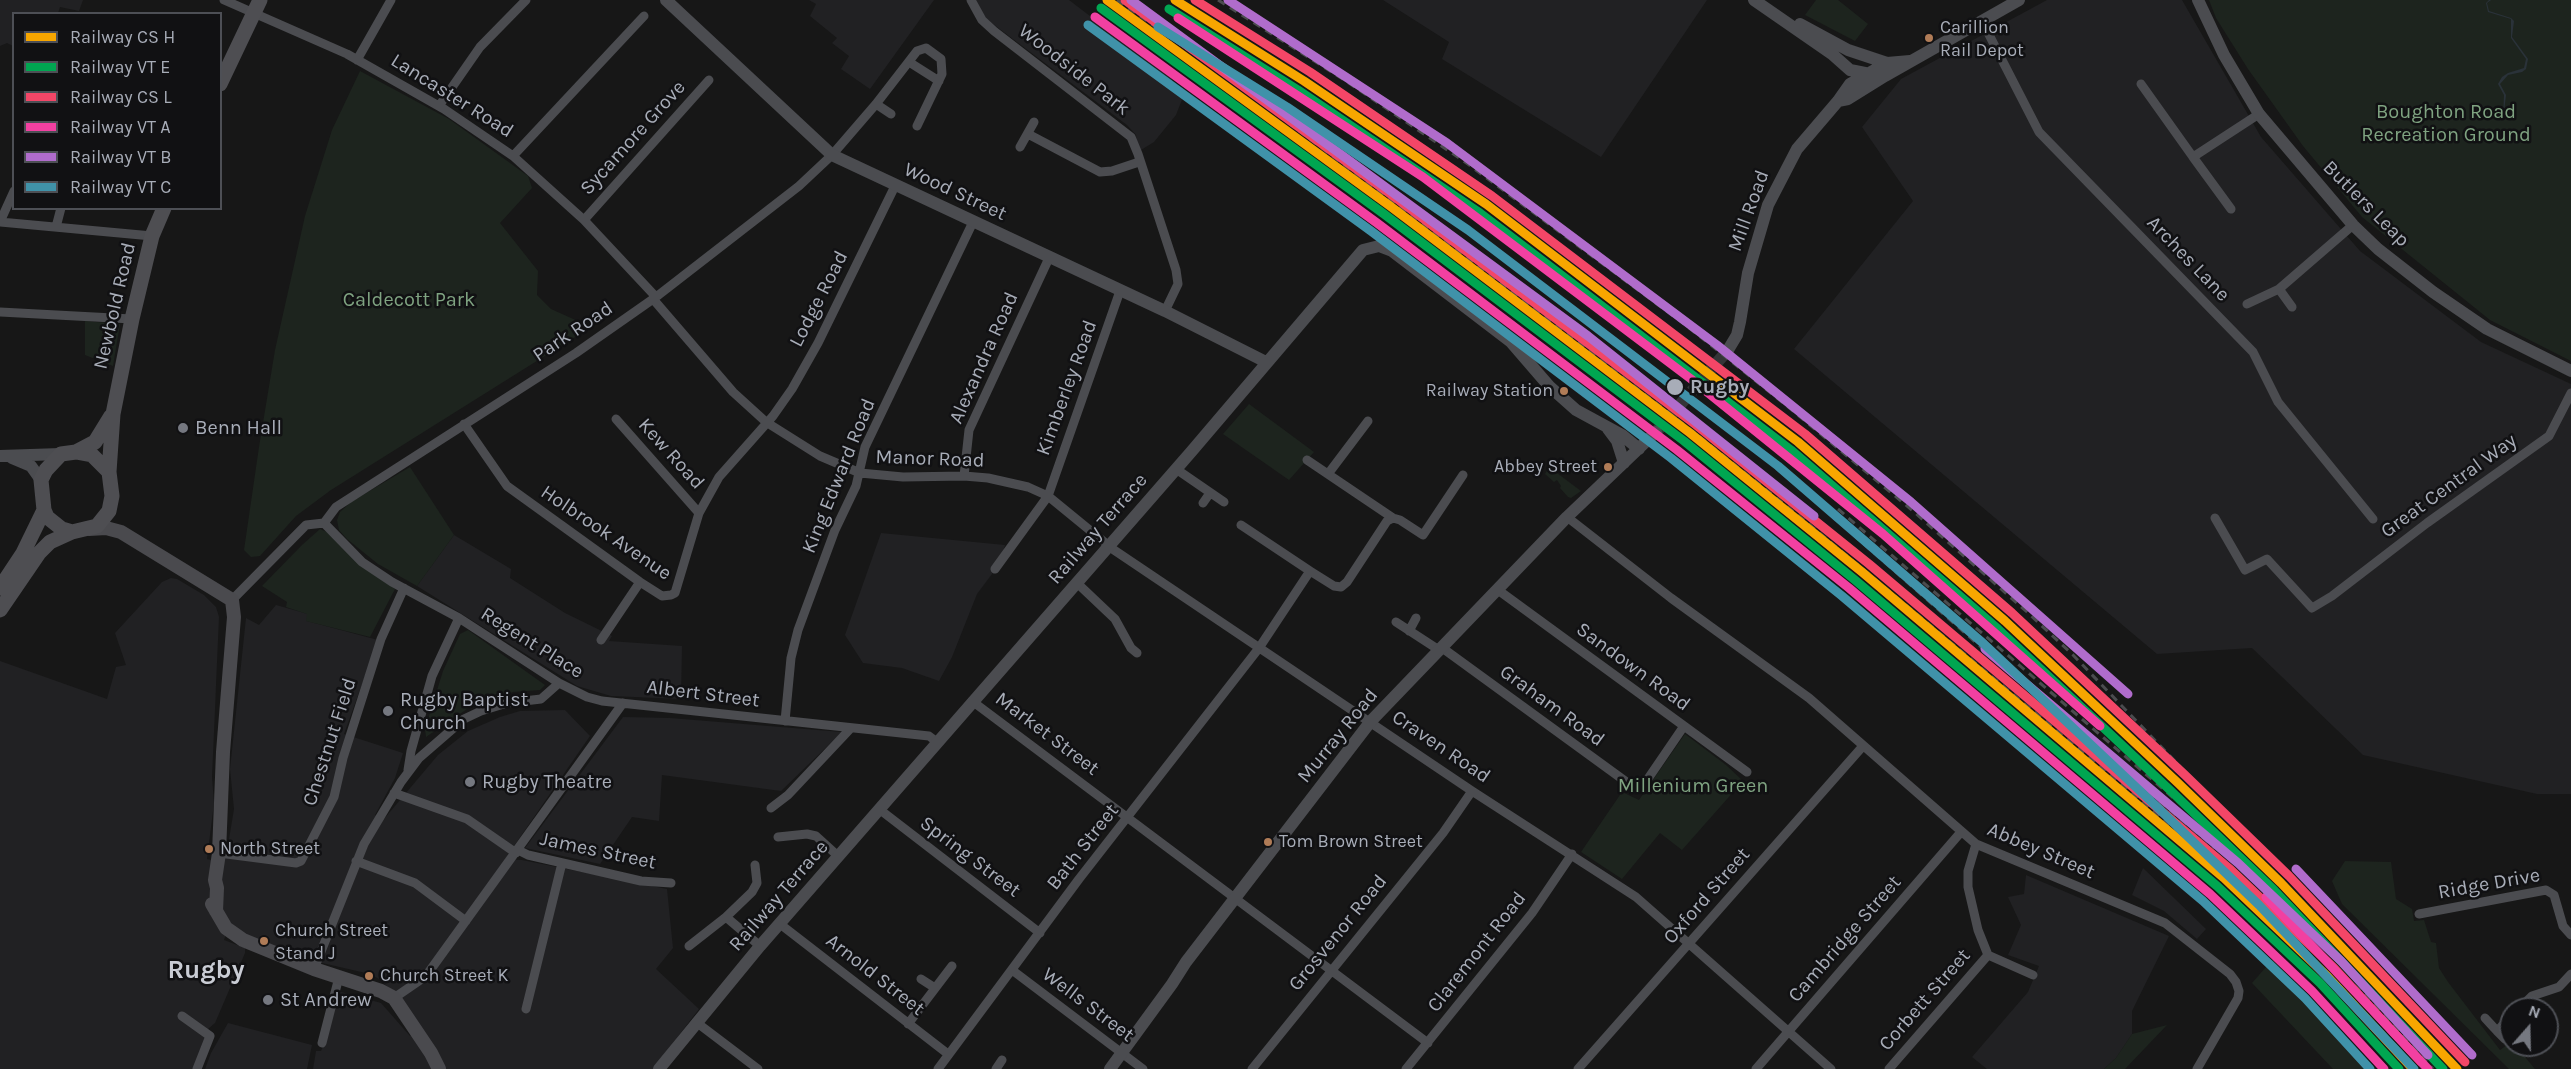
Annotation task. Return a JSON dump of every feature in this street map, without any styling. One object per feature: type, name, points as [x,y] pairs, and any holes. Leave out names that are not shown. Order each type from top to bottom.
[{"type":"highway","points":[[222,80],[257,6]]},
{"type":"highway","name":"Newbold Road","points":[[109,472],[113,414],[132,319],[152,236],[163,210]]},
{"type":"highway","name":"Newbold Road","points":[[68,453],[95,442],[113,414]]},
{"type":"highway","points":[[0,610],[39,553],[50,542],[97,526],[109,511],[112,496],[109,472],[92,455],[68,453],[46,470],[41,480],[44,510],[47,517],[62,529],[78,531]]},
{"type":"highway","points":[[0,588],[29,543],[44,510]]},
{"type":"main road","points":[[112,496],[118,521],[129,537]]},
{"type":"main road","points":[[78,531],[106,528],[129,537],[232,600],[234,617],[219,853],[215,879],[218,888],[216,911],[226,928],[234,935],[314,969],[381,991],[394,998],[439,1069]]},
{"type":"street","name":"Lancaster Road","points":[[224,0],[257,6],[439,106],[513,156],[584,220],[654,298]]},
{"type":"street","points":[[357,60],[391,0]]},
{"type":"street","points":[[439,106],[480,47],[526,0]]},
{"type":"street","name":"Wood Street","points":[[666,0],[832,155],[1165,311],[1266,363]]},
{"type":"street","name":"Woodside Park","points":[[971,0],[982,20],[994,31],[1131,137],[1177,277],[1178,284],[1165,311]]},
{"type":"street","points":[[1754,0],[1888,68]]},
{"type":"street","points":[[1754,0],[1867,80]]},
{"type":"street","name":"Butlers Leap","points":[[2198,0],[2224,55],[2259,114],[2354,225],[2378,249],[2424,285],[2487,329],[2571,371]]},
{"type":"street","points":[[1839,101],[1848,99],[1867,80],[1888,68],[1910,62],[2012,2]]},
{"type":"street","points":[[513,156],[644,16]]},
{"type":"street","name":"Arches Lane","points":[[1982,21],[2039,132],[2253,351],[2278,402],[2373,519]]},
{"type":"street","points":[[917,126],[939,81],[942,74],[941,59],[926,48],[918,51],[909,62],[939,81]]},
{"type":"street","points":[[1845,48],[1867,80]]},
{"type":"street","name":"Park Road","points":[[324,523],[336,507],[576,352],[654,298],[799,186],[832,155],[909,62]]},
{"type":"street","points":[[1839,101],[1850,84],[1850,70]]},
{"type":"street","name":"Sycamore Grove","points":[[584,220],[709,80]]},
{"type":"street","points":[[1850,84],[1867,80]]},
{"type":"street","points":[[2141,84],[2231,209]]},
{"type":"street","name":"Mill Road","points":[[1728,350],[1737,336],[1748,273],[1768,205],[1797,149],[1839,101]]},
{"type":"street","points":[[876,104],[891,114]]},
{"type":"street","points":[[2193,157],[2259,114]]},
{"type":"street","points":[[1020,147],[1034,122]]},
{"type":"street","points":[[1028,134],[1100,172],[1139,162]]},
{"type":"street","name":"Lodge Road","points":[[766,422],[792,389],[818,343],[896,186]]},
{"type":"street","points":[[12,195],[0,222],[152,236]]},
{"type":"street","points":[[56,227],[60,210]]},
{"type":"street","name":"King Edward Road","points":[[785,722],[791,658],[798,630],[835,530],[860,473],[865,447],[973,222]]},
{"type":"street","points":[[2247,304],[2279,289],[2354,225]]},
{"type":"street","name":"Railway Terrace","points":[[659,1069],[760,946],[1176,469],[1363,250],[1378,246],[1392,251],[1511,342],[1557,394],[1578,411],[1622,435],[1631,456]]},
{"type":"street","name":"Alexandra Road","points":[[964,476],[969,430],[1049,258]]},
{"type":"street","points":[[2279,289],[2292,307]]},
{"type":"street","name":"Kimberley Road","points":[[995,569],[1048,496],[1120,291]]},
{"type":"street","name":"Manor Road","points":[[654,298],[733,392],[766,422],[820,456],[860,473],[903,477],[964,476],[1017,485],[1048,496],[1108,546]]},
{"type":"street","points":[[0,312],[132,319]]},
{"type":"street","name":"Great Central Way","points":[[2215,518],[2245,570],[2267,558],[2312,608],[2332,596],[2427,523],[2549,436],[2571,393]]},
{"type":"street","name":"Kew Road","points":[[616,419],[699,513]]},
{"type":"street","points":[[1328,474],[1368,421]]},
{"type":"street","name":"Holbrook Avenue","points":[[464,424],[507,486],[662,596],[675,593],[699,513],[719,477],[766,422]]},
{"type":"street","points":[[1607,428],[1631,456],[1656,432]]},
{"type":"street","points":[[3,456],[68,453]]},
{"type":"street","points":[[3,456],[31,466],[41,480]]},
{"type":"street","name":"Murray Road","points":[[1110,1069],[1186,962],[1371,721],[1567,517],[1631,456]]},
{"type":"street","points":[[1307,460],[1393,518],[1423,535],[1463,475]]},
{"type":"street","points":[[1176,469],[1224,502]]},
{"type":"street","points":[[1203,503],[1210,493]]},
{"type":"street","name":"Abbey Street","points":[[1567,517],[1671,598],[1809,698],[1976,844],[2165,923],[2230,974],[2236,982],[2239,991],[2238,998],[2197,1069]]},
{"type":"street","points":[[1241,525],[1334,586],[1341,587],[1347,582],[1387,521],[1393,518]]},
{"type":"street","points":[[232,600],[306,525],[324,523]]},
{"type":"street","name":"Regent Place","points":[[324,523],[362,562],[459,618],[558,683],[587,697],[623,703]]},
{"type":"street","name":"Craven Road","points":[[1108,546],[1649,907],[1831,1069]]},
{"type":"street","name":"Bath Street","points":[[942,1068],[948,1054],[1259,648],[1310,571]]},
{"type":"street","points":[[601,640],[640,582]]},
{"type":"street","points":[[1077,583],[1115,619],[1134,650],[1125,656]]},
{"type":"street","name":"Chestnut Field","points":[[219,853],[296,863],[301,861],[334,797],[343,758],[381,639],[404,588]]},
{"type":"street","name":"Sandown Road","points":[[1498,590],[1747,772]]},
{"type":"street","name":"Regent Place","points":[[408,770],[432,676],[459,618]]},
{"type":"street","points":[[1408,631],[1416,618]]},
{"type":"street","name":"Graham Road","points":[[1396,622],[1440,649],[1636,789],[1643,786],[1684,726]]},
{"type":"street","points":[[314,969],[356,861],[408,770],[464,719],[507,703],[542,699],[558,683]]},
{"type":"street","name":"Market Street","points":[[972,701],[1130,817]]},
{"type":"street","name":"Albert Street","points":[[394,998],[426,976],[623,703],[929,736],[938,742]]},
{"type":"street","points":[[771,808],[788,795],[851,728]]},
{"type":"street","name":"Oxford Street","points":[[1578,1069],[1863,746]]},
{"type":"street","name":"Grosvenor Road","points":[[1252,1069],[1443,833],[1472,791]]},
{"type":"street","name":"James Street","points":[[394,793],[467,819],[517,851],[528,855],[641,881],[671,883]]},
{"type":"street","name":"Spring Street","points":[[879,809],[1040,933]]},
{"type":"street","points":[[1130,817],[1428,1043]]},
{"type":"street","name":"Cambridge Street","points":[[1756,1069],[1961,832]]},
{"type":"street","points":[[778,837],[807,834],[816,836],[838,856]]},
{"type":"street","points":[[1976,844],[1968,872],[1968,887],[1978,930],[1988,956],[2033,975]]},
{"type":"street","name":"Claremont Road","points":[[1406,1069],[1532,913],[1572,854]]},
{"type":"street","points":[[356,861],[415,883],[466,921]]},
{"type":"street","points":[[526,1009],[562,862]]},
{"type":"street","points":[[689,946],[726,918],[752,891],[757,883],[755,865]]},
{"type":"street","name":"Ridge Drive","points":[[2419,914],[2546,890],[2554,895],[2564,926],[2571,935]]},
{"type":"street","points":[[726,918],[760,946]]},
{"type":"street","name":"Arnold Street","points":[[780,924],[948,1054]]},
{"type":"street","name":"Corbett Street","points":[[1889,1069],[1988,956]]},
{"type":"street","points":[[908,1024],[952,966]]},
{"type":"street","name":"Wells Street","points":[[1012,970],[1143,1069]]},
{"type":"street","points":[[2531,997],[2559,987],[2571,975]]},
{"type":"street","points":[[322,1043],[339,977]]},
{"type":"street","points":[[921,979],[935,988]]},
{"type":"street","points":[[182,1016],[210,1036],[197,1069]]},
{"type":"street","points":[[2485,1018],[2497,1031]]},
{"type":"street","points":[[696,1022],[758,1069]]},
{"type":"street","points":[[996,1069],[1002,1060]]},
{"type":"shaded area","points":[[0,0],[83,0],[79,11],[60,7],[58,12],[12,12],[12,46],[7,43],[0,46]]},
{"type":"shaded area","points":[[809,0],[934,0],[870,89],[841,69],[849,56],[832,43],[837,38],[810,16],[816,4]]},
{"type":"shaded area","points":[[969,0],[1069,0],[1171,78],[1183,97],[1176,115],[1154,142],[1141,150],[1137,147],[1136,135],[1127,125],[985,18]]},
{"type":"shaded area","points":[[1383,0],[1707,0],[1601,157],[1442,59],[1449,42]]},
{"type":"shaded area","points":[[2047,0],[2182,0],[2261,137],[2360,251],[2481,342],[2571,384],[2571,794],[2537,794],[2363,755],[2252,648],[2157,654],[1794,349],[1913,201],[1862,127],[1901,79]]},
{"type":"shaded area","points":[[2491,0],[2487,3],[2489,11],[2511,18],[2514,21],[2512,37],[2528,59],[2526,69],[2508,75],[2500,84],[2506,95],[2503,120],[2504,95],[2498,84],[2508,73],[2524,68],[2526,59],[2511,38],[2511,19],[2488,12],[2486,3]]},
{"type":"shaded area","points":[[881,533],[1005,545],[1001,562],[977,594],[952,657],[939,681],[902,668],[863,663],[845,635]]},
{"type":"shaded area","points":[[454,535],[511,569],[510,578],[565,613],[612,636],[609,641],[682,646],[681,699],[611,696],[577,686],[417,586]]},
{"type":"shaded area","points":[[171,578],[177,579],[204,595],[216,607],[219,617],[212,777],[214,803],[207,859],[223,863],[234,809],[230,769],[246,618],[259,625],[276,605],[308,614],[307,621],[378,640],[344,734],[403,753],[395,778],[375,815],[384,819],[438,755],[468,731],[520,711],[565,710],[590,736],[505,859],[522,860],[667,889],[673,948],[656,969],[699,1009],[653,1069],[313,1069],[316,1051],[321,1051],[326,1039],[338,991],[381,1003],[410,1036],[418,1030],[397,995],[379,979],[370,974],[305,959],[242,933],[230,922],[224,940],[245,948],[245,953],[215,1023],[208,1029],[195,1069],[0,1069],[0,661],[107,699],[116,667],[126,665],[115,633],[162,582]]},
{"type":"shaded area","points":[[623,717],[670,718],[842,732],[781,791],[662,775],[659,821],[632,817],[600,864],[525,848]]},
{"type":"shaded area","points":[[2143,868],[2206,929],[2197,939],[2164,911],[2132,895]]},
{"type":"shaded area","points":[[2026,875],[2169,936],[2132,1011],[2132,1034],[2116,1058],[2104,1069],[1987,1069],[1972,1057],[2028,992],[2039,966],[2008,955],[2021,925],[2008,897],[2024,894]]},
{"type":"shaded area","points":[[228,1023],[312,1045],[307,1069],[205,1069]]},
{"type":"green space","points":[[1816,0],[1838,0],[1868,24],[1855,41],[1805,15]]},
{"type":"green space","name":"Boughton Road Recreation Ground","points":[[2209,0],[2571,0],[2571,361],[2490,320],[2362,217],[2303,146],[2248,69],[2216,18]]},
{"type":"green space","name":"Caldecott Park","points":[[360,71],[449,119],[528,176],[532,188],[500,223],[538,271],[537,295],[551,309],[591,327],[331,490],[296,516],[260,556],[251,557],[244,550],[259,447],[275,350],[305,216],[332,130]]},
{"type":"green space","points":[[85,321],[120,324],[113,366],[85,355]]},
{"type":"green space","points":[[1249,404],[1314,452],[1289,480],[1223,434]]},
{"type":"green space","points":[[410,467],[454,535],[417,586],[378,564],[347,539],[339,530],[337,520],[340,512],[351,502]]},
{"type":"green space","points":[[1549,467],[1581,491],[1571,498],[1568,497],[1560,488],[1557,480],[1554,482],[1545,474]]},
{"type":"green space","points":[[320,529],[329,533],[395,589],[370,637],[306,621],[307,614],[286,607],[287,602],[262,586]]},
{"type":"green space","points":[[468,630],[545,685],[540,690],[513,692],[467,709],[426,737],[425,729],[443,671],[460,634]]},
{"type":"green space","name":"Millenium Green","points":[[1685,734],[1743,781],[1682,850],[1660,833],[1622,879],[1581,852],[1622,792],[1639,800]]},
{"type":"green space","points":[[2345,861],[2391,862],[2396,899],[2412,909],[2414,921],[2424,920],[2431,942],[2436,943],[2439,968],[2499,1049],[2499,1057],[2525,1057],[2535,1069],[2509,1069],[2342,904],[2332,881]]},
{"type":"green space","points":[[2273,959],[2376,1069],[2333,1069],[2252,983]]},
{"type":"green space","points":[[2167,1025],[2125,1069],[2104,1069],[2116,1058],[2132,1034]]},
{"type":"tunnel","points":[[1656,432],[1728,350]]},
{"type":"railway","points":[[1117,0],[1227,77],[1443,239],[1804,520],[2213,861],[2363,993],[2433,1069]]},
{"type":"railway","points":[[1218,0],[1346,81],[1465,162],[1688,327],[1787,406],[1913,511],[2027,612],[2073,655],[2244,833]]},
{"type":"railway","points":[[1838,509],[2199,820],[2285,914]]},
{"type":"railway","points":[[1832,516],[2090,743],[2215,848]]},
{"type":"transit line","points":[[1107,0],[1390,206],[1690,433],[1862,572],[2224,878],[2327,976],[2413,1069]]},
{"type":"transit line","points":[[1125,0],[1396,198],[1696,425],[1869,564],[2231,870],[2334,968],[2421,1062]]},
{"type":"transit line","points":[[1131,0],[1588,336],[1814,516]]},
{"type":"transit line","points":[[1175,0],[1304,81],[1486,204],[1798,442],[2005,621],[2178,783],[2281,883],[2457,1069]]},
{"type":"transit line","points":[[1195,0],[1310,72],[1492,196],[1805,434],[2012,613],[2185,775],[2289,876],[2465,1062]]},
{"type":"transit line","points":[[1228,0],[1447,143],[1717,345],[1911,502],[2128,694]]},
{"type":"transit line","points":[[1101,8],[1384,214],[1684,441],[1855,580],[2217,886],[2320,983],[2399,1069]]},
{"type":"transit line","points":[[1169,9],[1298,90],[1480,213],[1791,450],[1998,629],[2171,791],[2274,890],[2443,1069]]},
{"type":"transit line","points":[[1095,17],[1377,223],[1677,450],[1849,588],[2210,894],[2312,991],[2384,1069]]},
{"type":"transit line","points":[[1178,18],[1423,177],[1691,379],[1883,534],[2100,726]]},
{"type":"transit line","points":[[1088,25],[1371,231],[1671,458],[1842,596],[2203,901],[2305,998],[2370,1069]]},
{"type":"transit line","points":[[1158,27],[1287,107],[1468,230],[1778,466],[1984,644],[2156,806],[2259,905],[2414,1069]]},
{"type":"transit line","points":[[1985,649],[2238,863],[2341,961],[2428,1055]]},
{"type":"transit line","points":[[2296,869],[2472,1055]]},
{"type":"transit line","points":[[2266,897],[2428,1069]]},
{"type":"place","name":"Carillion Rail Depot","points":[[1929,38]]},
{"type":"place","name":"Rugby","points":[[1675,387]]},
{"type":"place","name":"Railway Station","points":[[1564,391]]},
{"type":"place","name":"Benn Hall","points":[[183,428]]},
{"type":"place","name":"Abbey Street","points":[[1608,467]]},
{"type":"place","name":"Rugby Baptist Church","points":[[388,711]]},
{"type":"place","name":"Rugby Theatre","points":[[470,782]]},
{"type":"place","name":"Tom Brown Street","points":[[1268,842]]},
{"type":"place","name":"North Street","points":[[209,849]]},
{"type":"place","name":"Church Street Stand J","points":[[264,941]]},
{"type":"place","name":"Church Street K","points":[[369,976]]},
{"type":"place","name":"St Andrew","points":[[268,1000]]},
{"type":"district","name":"Rugby","points":[[206,971]]}]
